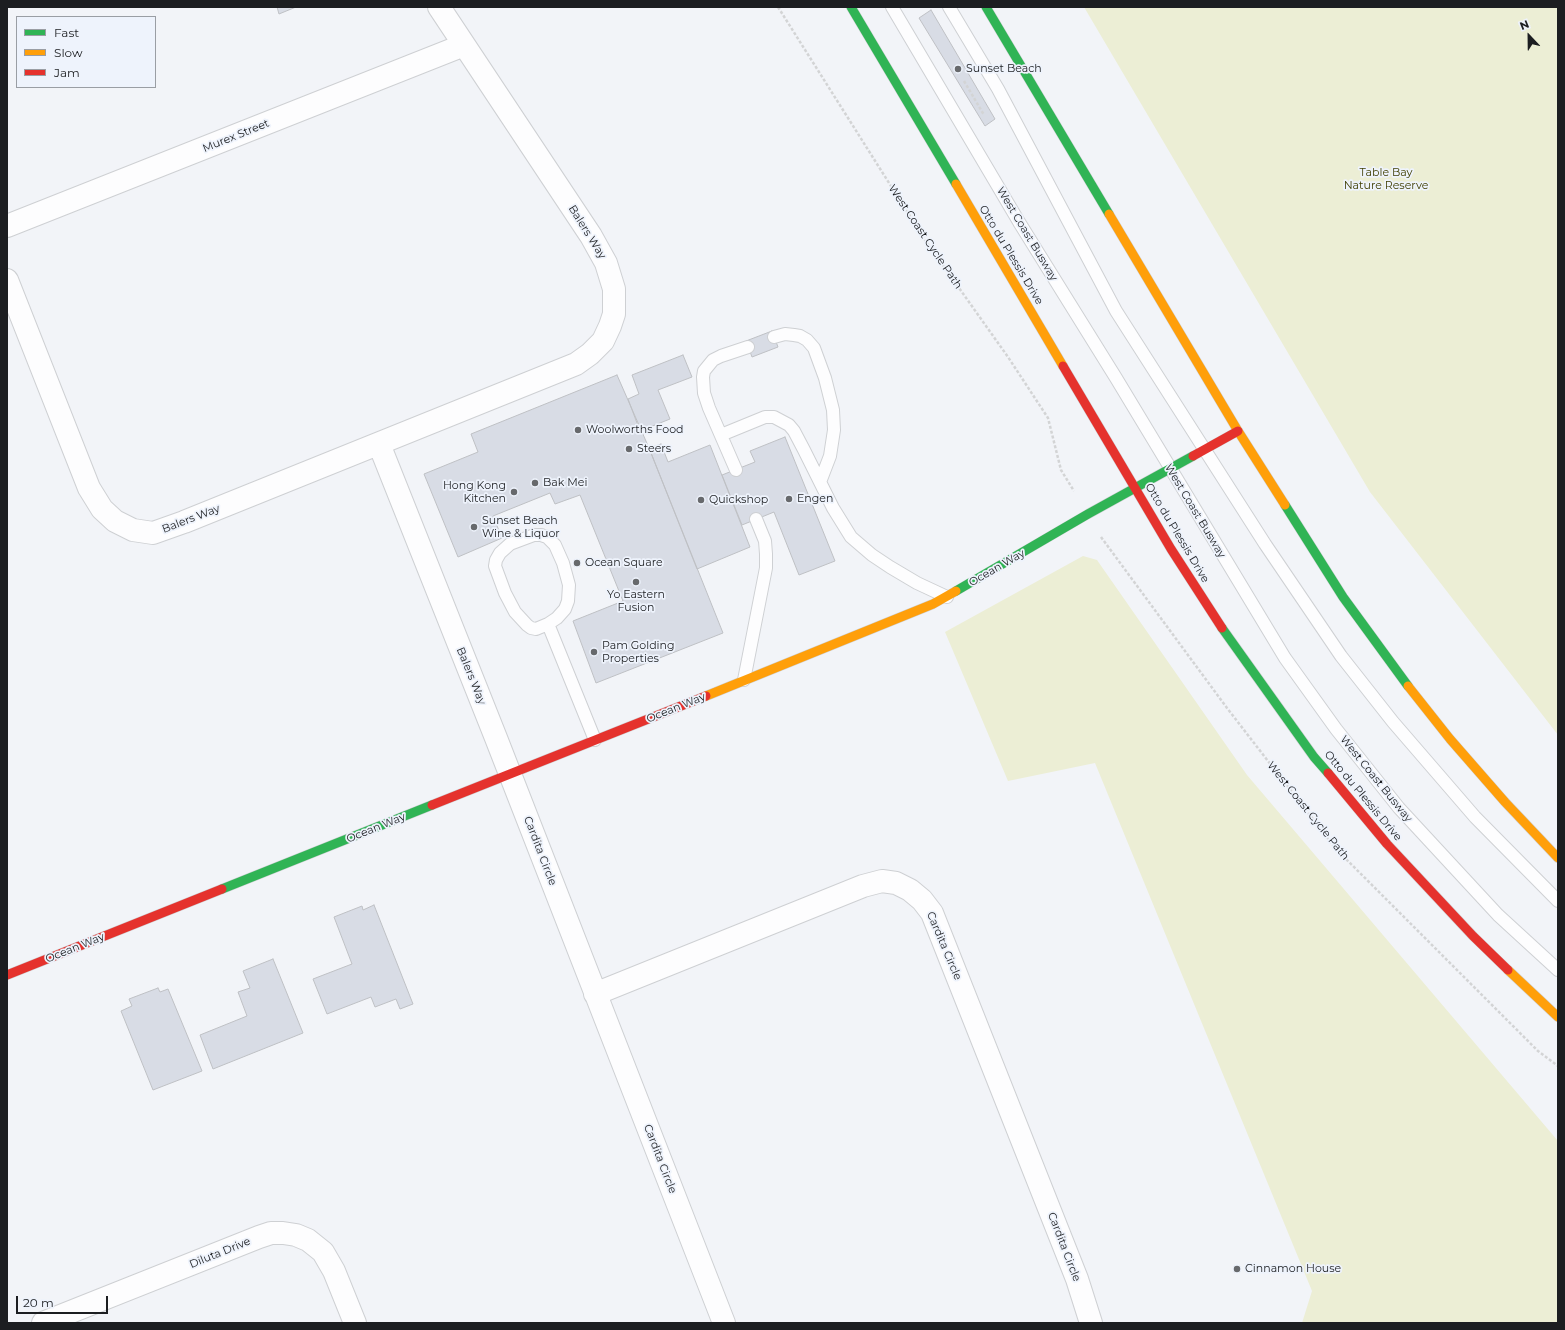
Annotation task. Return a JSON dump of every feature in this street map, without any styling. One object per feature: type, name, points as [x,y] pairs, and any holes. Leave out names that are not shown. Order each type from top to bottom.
[{"type":"main road","name":"Otto du Plessis Drive","points":[[851,7],[1171,549],[1219,624],[1314,757],[1387,844],[1473,936],[1558,1017]]},
{"type":"main road","points":[[986,7],[1238,431],[1343,597],[1398,673],[1450,739],[1505,802],[1558,858]]},
{"type":"main road","name":"Ocean Way","points":[[7,975],[933,604],[1238,431]]},
{"type":"street","name":"Balers Way","points":[[7,280],[88,488],[102,509],[115,521],[133,530],[153,533],[380,444],[576,364],[590,354],[603,341],[614,314],[614,290],[606,263],[591,236],[439,7]]},
{"type":"street","name":"Murex Street","points":[[7,226],[464,45]]},
{"type":"street","name":"Balers Way","points":[[380,444],[510,774]]},
{"type":"street","name":"Cardita Circle","points":[[510,774],[724,1323]]},
{"type":"street","name":"Cardita Circle","points":[[595,994],[863,886],[882,881],[896,883],[910,890],[922,900],[932,913],[1077,1279],[1091,1323]]},
{"type":"street","name":"Diluta Drive","points":[[43,1323],[259,1237],[277,1233],[296,1235],[312,1243],[323,1252],[334,1271],[355,1323]]},
{"type":"lane","name":"West Coast Busway","points":[[892,7],[1019,222],[1116,378],[1285,658],[1336,729],[1404,814],[1498,915],[1558,970]]},
{"type":"lane","points":[[949,7],[998,90],[1116,310],[1203,450],[1264,544],[1337,649],[1393,722],[1475,817],[1558,902]]},
{"type":"lane","points":[[774,337],[785,334],[794,334],[807,340],[814,348],[826,378],[833,410],[834,430],[830,456],[820,482]]},
{"type":"lane","points":[[736,470],[704,393],[702,383],[704,371],[713,360],[748,347]]},
{"type":"lane","points":[[721,435],[765,416],[782,420],[794,431],[832,508],[852,536],[872,555],[917,583],[947,597]]},
{"type":"lane","points":[[744,680],[766,568],[765,541],[756,519]]},
{"type":"lane","points":[[541,534],[547,537],[555,545],[563,563],[569,585],[568,601],[565,609],[557,618],[548,624],[536,629],[531,628],[522,621],[505,593],[495,566],[496,560],[500,553],[510,544],[541,534]]},
{"type":"lane","points":[[548,624],[595,740]]},
{"type":"path","name":"West Coast Cycle Path","points":[[778,7],[925,240],[1008,357],[1048,418],[1061,470]]},
{"type":"path","name":"West Coast Cycle Path","points":[[1107,545],[1227,708],[1336,849],[1538,1051],[1558,1066]]},
{"type":"green space","name":"Table Bay Nature Reserve","points":[[1084,7],[1558,7],[1558,735],[1370,492]]},
{"type":"green space","points":[[1083,556],[1097,560],[1247,775],[1558,1141],[1558,1323],[1302,1323],[1312,1291],[1095,763],[1008,781],[945,632]]},
{"type":"building","points":[[277,7],[296,7],[279,14]]},
{"type":"building","name":"Sunset Beach","points":[[931,10],[995,119],[985,126],[919,18]]},
{"type":"building","points":[[772,331],[778,347],[752,357],[746,341]]},
{"type":"building","points":[[683,355],[692,377],[658,390],[670,419],[640,431],[628,399],[639,394],[632,375]]},
{"type":"building","points":[[617,375],[649,448],[723,633],[596,683],[573,621],[623,601],[580,495],[555,504],[550,493],[493,516],[502,538],[458,557],[424,474],[478,452],[471,434]]},
{"type":"building","points":[[785,437],[835,561],[799,575],[774,512],[742,525],[722,475],[755,462],[750,451]]},
{"type":"building","name":"Quickshop","points":[[661,444],[668,462],[710,445],[750,547],[697,569],[649,448]]},
{"type":"building","points":[[374,905],[413,1004],[400,1009],[396,999],[375,1007],[371,997],[327,1014],[313,979],[352,964],[334,917],[362,906],[363,910]]},
{"type":"building","points":[[273,959],[303,1033],[213,1069],[200,1035],[247,1016],[238,992],[250,988],[243,971]]},
{"type":"building","points":[[158,988],[160,992],[168,989],[202,1071],[153,1090],[121,1011],[132,1006],[129,999]]},
{"type":"traffic: fast","points":[[851,7],[956,184]]},
{"type":"traffic: fast","points":[[986,7],[1109,214]]},
{"type":"traffic: fast","points":[[956,591],[1088,514],[1193,456]]},
{"type":"traffic: fast","points":[[1285,505],[1343,597],[1408,686]]},
{"type":"traffic: fast","points":[[1222,628],[1314,757],[1328,773]]},
{"type":"traffic: fast","points":[[222,889],[432,805]]},
{"type":"traffic: slow","points":[[956,184],[1063,366]]},
{"type":"traffic: slow","points":[[1109,214],[1238,431],[1285,505]]},
{"type":"traffic: slow","points":[[706,696],[933,604],[956,591]]},
{"type":"traffic: slow","points":[[1408,686],[1450,739],[1505,802],[1558,858]]},
{"type":"traffic: slow","points":[[1508,970],[1558,1017]]},
{"type":"traffic: jam","points":[[1063,366],[1171,549],[1222,628]]},
{"type":"traffic: jam","points":[[1193,456],[1238,431]]},
{"type":"traffic: jam","points":[[432,805],[706,696]]},
{"type":"traffic: jam","points":[[1328,773],[1387,844],[1473,936],[1508,970]]},
{"type":"traffic: jam","points":[[7,975],[222,889]]},
{"type":"place","name":"Sunset Beach","points":[[958,69]]},
{"type":"place","name":"Woolworths Food","points":[[578,430]]},
{"type":"place","name":"Steers","points":[[629,449]]},
{"type":"place","name":"Bak Mei","points":[[535,483]]},
{"type":"place","name":"Hong Kong Kitchen","points":[[514,492]]},
{"type":"place","name":"Engen","points":[[789,499]]},
{"type":"place","name":"Quickshop","points":[[701,500]]},
{"type":"place","name":"Sunset Beach Wine & Liquor","points":[[474,527]]},
{"type":"place","name":"Ocean Square","points":[[577,563]]},
{"type":"place","name":"Yo Eastern Fusion","points":[[636,582]]},
{"type":"place","name":"Pam Golding Properties","points":[[594,652]]},
{"type":"place","name":"Cinnamon House","points":[[1237,1269]]}]
